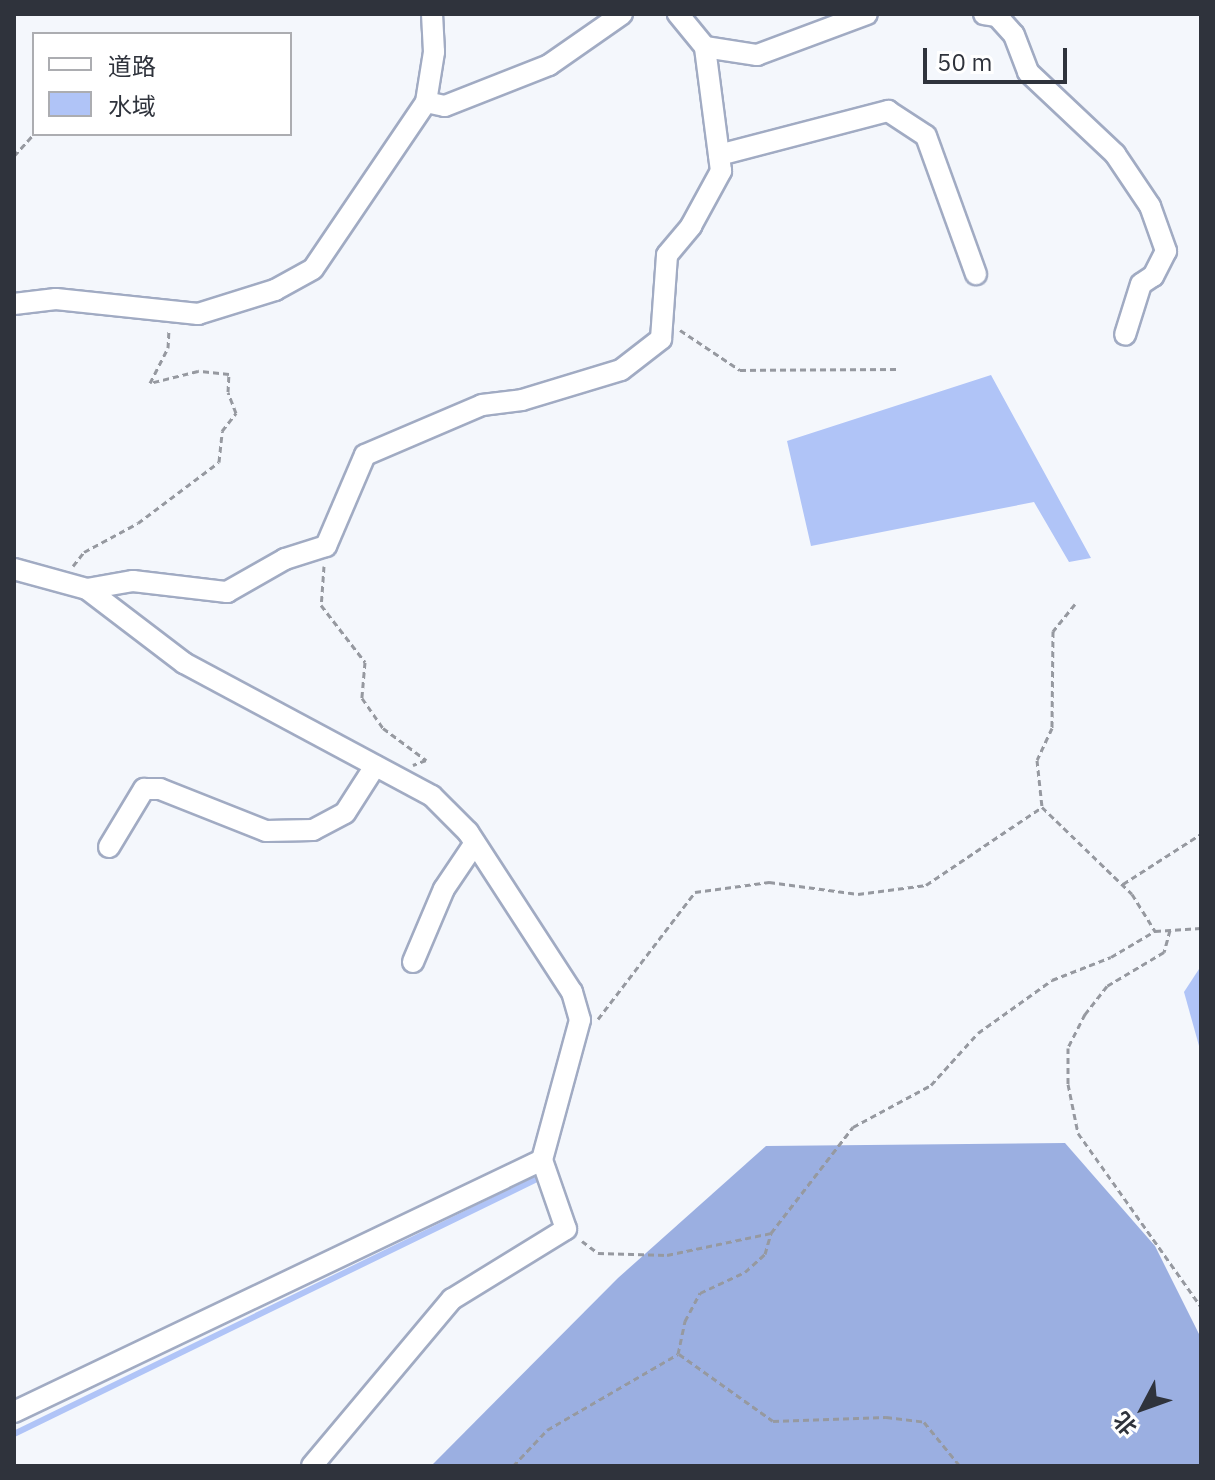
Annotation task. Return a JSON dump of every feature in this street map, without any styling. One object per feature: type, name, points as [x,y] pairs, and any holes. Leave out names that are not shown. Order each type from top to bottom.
[{"type":"lane","points":[[14,304],[56,299],[198,314],[275,290],[313,269],[426,102],[434,52],[432,14]]},
{"type":"lane","points":[[426,102],[456,102],[549,65],[622,14]]},
{"type":"lane","points":[[80,587],[133,581],[227,592],[285,559],[326,546],[365,455],[482,405],[522,400],[621,370],[661,339],[667,255],[691,226],[721,171],[705,47],[678,14]]},
{"type":"lane","points":[[705,47],[757,55],[867,14]]},
{"type":"lane","points":[[984,14],[997,16],[1028,72],[1115,154],[1150,206],[1166,251],[1153,276],[1141,284],[1125,335]]},
{"type":"lane","points":[[719,155],[888,111],[926,136],[976,274]]},
{"type":"lane","points":[[14,569],[80,587],[184,663],[432,796],[475,843],[572,992],[580,1020],[575,1051],[542,1160],[566,1229],[452,1299],[312,1466]]},
{"type":"lane","points":[[109,847],[144,789],[160,789],[266,831],[313,830],[345,813],[381,769]]},
{"type":"lane","points":[[413,962],[444,889],[475,843]]},
{"type":"lane","points":[[14,1412],[542,1160]]},
{"type":"path","points":[[14,156],[32,136]]},
{"type":"path","points":[[80,587],[73,567],[84,552],[138,523],[219,462],[222,431],[236,413],[228,392],[229,374],[198,371],[150,383],[168,348],[170,311]]},
{"type":"path","points":[[662,323],[689,333],[740,370],[899,369]]},
{"type":"path","points":[[326,546],[321,605],[365,662],[362,698],[383,728],[426,760],[381,769]]},
{"type":"path","points":[[1075,604],[1053,631],[1052,728],[1037,760],[1042,807],[1123,884],[1155,931]]},
{"type":"path","points":[[575,1051],[695,892],[769,882],[858,894],[926,885],[1042,807]]},
{"type":"path","points":[[1123,884],[1201,834]]},
{"type":"path","points":[[513,1466],[547,1430],[678,1354],[685,1321],[700,1293],[745,1272],[765,1254],[771,1233],[853,1127],[931,1085],[978,1033],[1052,980],[1111,957],[1155,931],[1201,928]]},
{"type":"path","points":[[1170,930],[1164,952],[1107,986],[1085,1014],[1068,1048],[1068,1084],[1078,1133],[1201,1307]]},
{"type":"path","points":[[566,1229],[598,1253],[667,1255],[771,1233]]},
{"type":"path","points":[[678,1354],[773,1421],[886,1417],[924,1422],[960,1466]]},
{"type":"shaded area","points":[[1065,1143],[1155,1246],[1201,1338],[1201,1466],[431,1466],[618,1278],[766,1146]]},
{"type":"water","points":[[991,375],[1091,558],[1069,562],[1034,502],[811,546],[787,441]]},
{"type":"water","points":[[1201,966],[1201,1053],[1184,992]]},
{"type":"waterway","points":[[14,1434],[543,1176]]}]
